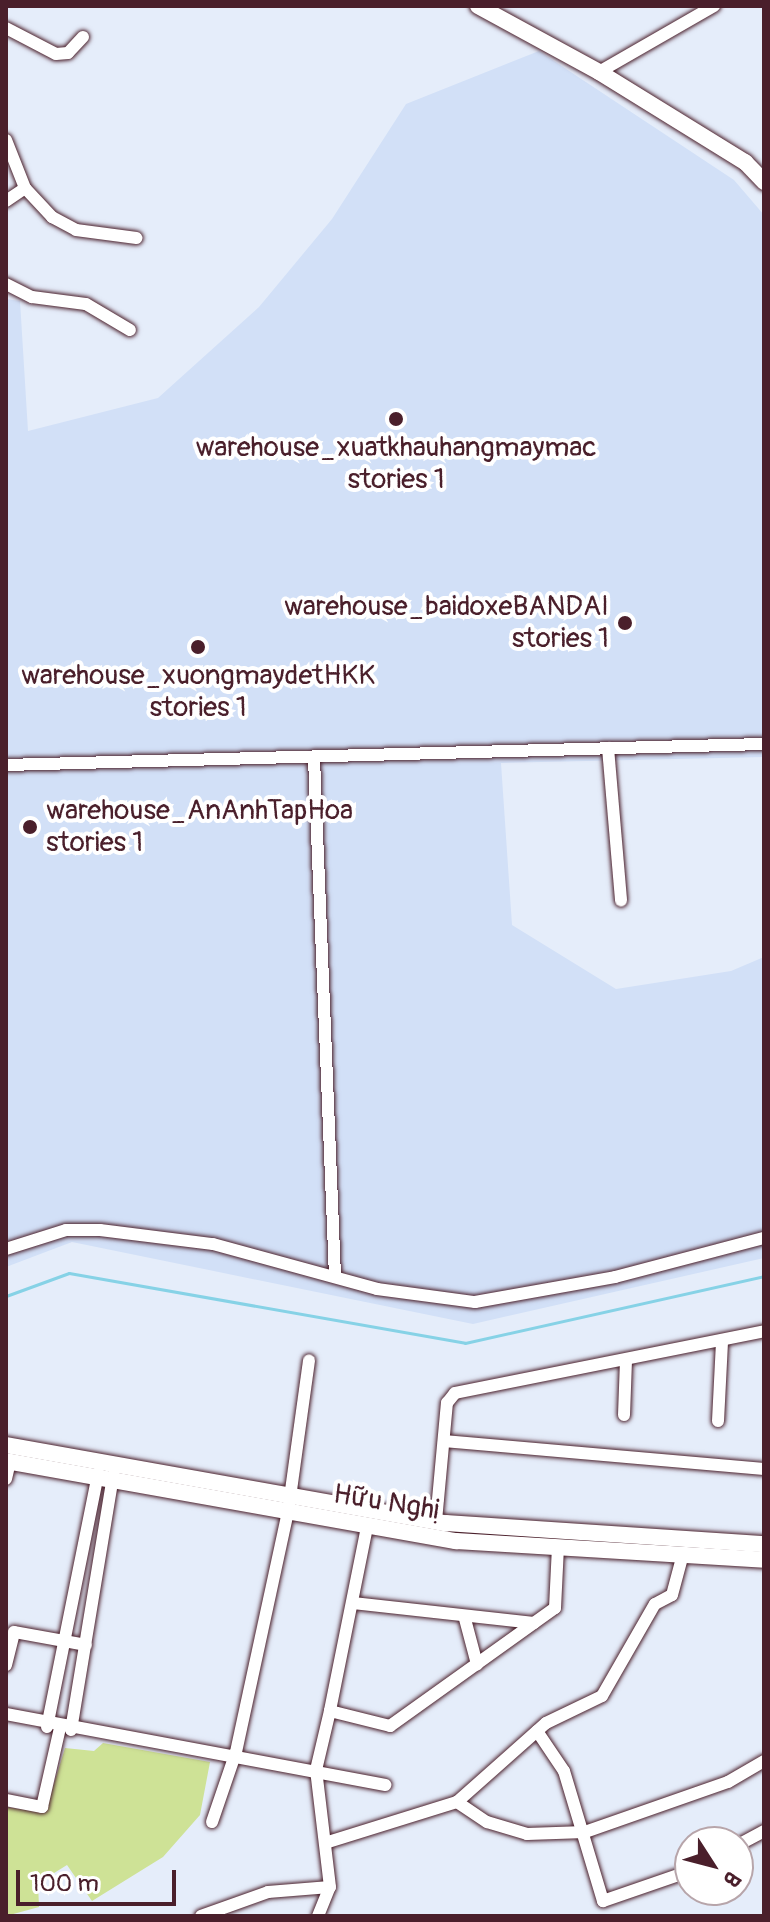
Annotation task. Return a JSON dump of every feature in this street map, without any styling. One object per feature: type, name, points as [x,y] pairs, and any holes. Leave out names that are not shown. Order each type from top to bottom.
[{"type":"main road","points":[[478,6],[599,72],[745,162],[764,182]]},
{"type":"main road","name":"Hữu Nghị","points":[[7,1456],[115,1481],[289,1505],[436,1521],[764,1544]]},
{"type":"main road","name":"Hữu Nghị","points":[[7,1456],[109,1464],[397,1532],[558,1547],[764,1560]]},
{"type":"main road","points":[[397,1532],[398,1515]]},
{"type":"street","points":[[599,72],[714,6]]},
{"type":"street","points":[[6,28],[56,54],[68,53],[83,37]]},
{"type":"street","points":[[6,140],[25,188],[76,230],[136,238]]},
{"type":"street","points":[[6,201],[25,188]]},
{"type":"street","points":[[6,284],[32,297],[86,304],[130,330]]},
{"type":"street","points":[[6,765],[764,744]]},
{"type":"street","points":[[608,748],[621,900]]},
{"type":"street","points":[[314,758],[335,1277]]},
{"type":"street","points":[[6,1249],[66,1230],[100,1230],[213,1244],[335,1277],[453,1301],[500,1300],[764,1238]]},
{"type":"street","points":[[436,1521],[447,1403],[455,1393],[764,1331]]},
{"type":"street","points":[[718,1421],[722,1341]]},
{"type":"street","points":[[212,1822],[236,1752],[289,1505],[309,1360]]},
{"type":"street","points":[[624,1415],[626,1360]]},
{"type":"street","points":[[444,1441],[764,1469]]},
{"type":"street","points":[[6,1479],[7,1456]]},
{"type":"street","points":[[6,1800],[42,1807],[59,1728],[86,1645],[115,1481],[109,1464],[92,1477],[60,1641],[59,1728]]},
{"type":"street","points":[[318,1916],[330,1887],[316,1770],[367,1527]]},
{"type":"street","points":[[330,1711],[390,1726],[555,1608],[558,1547]]},
{"type":"street","points":[[77,1554],[102,1558]]},
{"type":"street","points":[[325,1843],[457,1802],[537,1731],[602,1696],[655,1604],[672,1595],[683,1554]]},
{"type":"street","points":[[353,1603],[465,1619],[534,1623]]},
{"type":"street","points":[[465,1619],[477,1664]]},
{"type":"street","points":[[6,1665],[14,1632],[86,1645]]},
{"type":"street","points":[[6,1714],[59,1728],[236,1752],[385,1785]]},
{"type":"street","points":[[537,1731],[564,1771],[606,1903],[674,1877]]},
{"type":"street","points":[[457,1802],[487,1822],[527,1834],[585,1832],[728,1782],[764,1761]]},
{"type":"street","points":[[201,1916],[268,1892],[330,1887]]},
{"type":"shaded area","points":[[539,51],[734,180],[764,215],[764,757],[501,763],[512,925],[616,989],[731,971],[764,957],[764,1258],[473,1324],[72,1242],[6,1267],[6,299],[20,301],[28,431],[158,398],[259,307],[332,219],[406,104]]},
{"type":"green space","points":[[103,1743],[210,1762],[200,1815],[163,1857],[92,1901],[67,1865],[38,1883],[39,1907],[6,1916],[6,1807],[45,1813],[65,1748],[94,1751]]},
{"type":"waterway","points":[[6,1296],[69,1273],[465,1343],[764,1276]]},
{"type":"place","name":"warehouse_xuatkhauhangmaymac stories 1","points":[[396,419]]},
{"type":"place","name":"warehouse_baidoxeBANDAI stories 1","points":[[625,623]]},
{"type":"place","name":"warehouse_xuongmaydetHKK stories 1","points":[[198,647]]},
{"type":"place","name":"warehouse_AnAnhTapHoa stories 1","points":[[30,827]]}]
